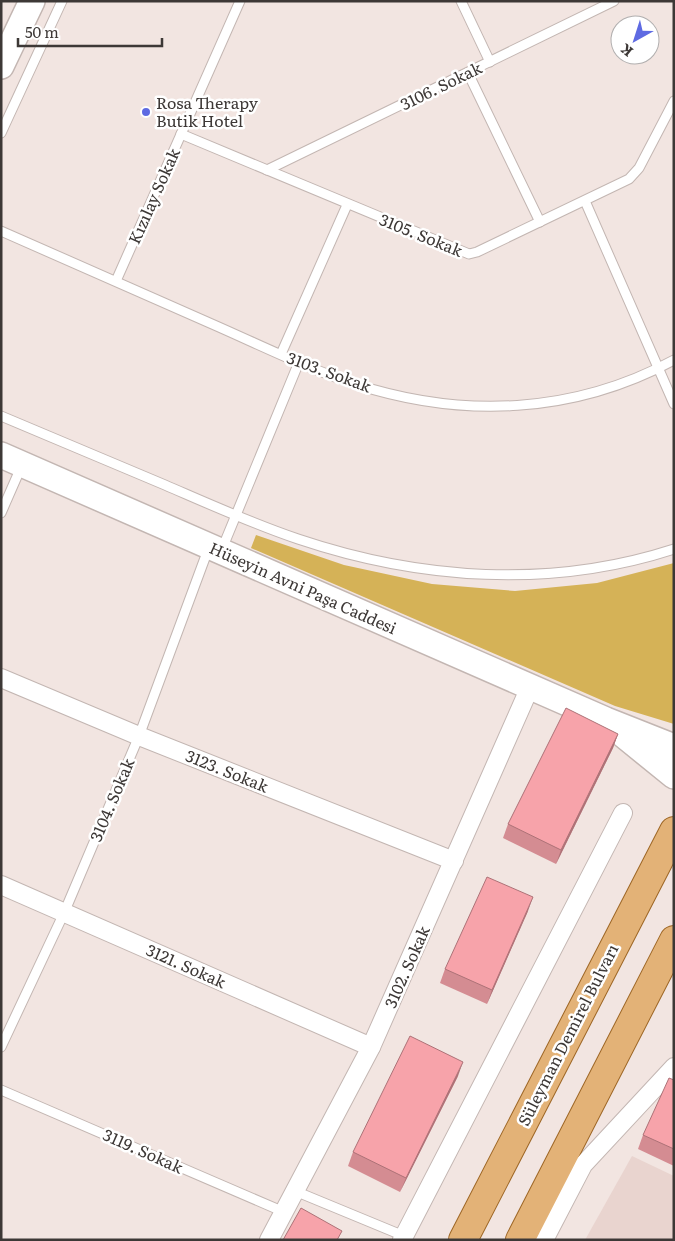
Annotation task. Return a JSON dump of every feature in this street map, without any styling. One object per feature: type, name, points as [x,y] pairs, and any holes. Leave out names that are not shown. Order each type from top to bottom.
[{"type":"main road","points":[[1,66],[32,1]]},
{"type":"main road","name":"Hüseyin Avni Paşa Caddesi","points":[[12,460],[606,720],[674,747]]},
{"type":"main road","name":"Hüseyin Avni Paşa Caddesi","points":[[606,720],[674,776]]},
{"type":"main road","name":"Süleyman Demirel Bulvarı","points":[[463,1240],[674,831]]},
{"type":"main road","points":[[520,1240],[674,940]]},
{"type":"street","name":"3123. Sokak","points":[[1,678],[139,736],[454,861]]},
{"type":"street","name":"3102. Sokak","points":[[269,1240],[371,1047],[530,687]]},
{"type":"street","points":[[403,1238],[623,813]]},
{"type":"street","name":"3121. Sokak","points":[[1,885],[371,1047]]},
{"type":"street","points":[[544,1240],[583,1165],[674,1067]]},
{"type":"lane","points":[[1,133],[62,1]]},
{"type":"lane","name":"Kızılay Sokak","points":[[116,282],[240,1]]},
{"type":"lane","points":[[461,1],[490,62]]},
{"type":"lane","name":"3106. Sokak","points":[[267,170],[614,1]]},
{"type":"lane","points":[[468,73],[540,222]]},
{"type":"lane","name":"3105. Sokak","points":[[181,134],[469,254],[625,182],[636,172],[674,101]]},
{"type":"lane","points":[[585,201],[674,404]]},
{"type":"lane","points":[[281,354],[348,204]]},
{"type":"lane","name":"3103. Sokak","points":[[1,231],[299,362],[356,384],[413,399],[464,406],[507,406],[546,403],[581,396],[623,384],[674,360]]},
{"type":"lane","name":"3104. Sokak","points":[[1,1048],[64,913],[215,549],[237,516],[299,362]]},
{"type":"lane","points":[[1,416],[237,516],[298,539],[349,554],[413,568],[514,576],[586,570],[626,563],[674,549]]},
{"type":"lane","points":[[1,513],[12,460]]},
{"type":"lane","name":"3119. Sokak","points":[[1,1090],[284,1212]]},
{"type":"lane","points":[[295,1190],[403,1238]]},
{"type":"shaded area","points":[[256,535],[344,565],[432,584],[515,591],[597,583],[674,563],[674,724],[615,706],[251,548]]},
{"type":"shaded area","points":[[632,1156],[674,1176],[674,1240],[585,1240]]},
{"type":"building","points":[[566,708],[618,734],[561,850],[508,824]]},
{"type":"building","points":[[487,877],[533,897],[492,990],[445,969]]},
{"type":"building","points":[[410,1036],[463,1062],[406,1178],[353,1152]]},
{"type":"building","points":[[669,1078],[674,1080],[674,1149],[643,1135]]},
{"type":"building","points":[[301,1208],[342,1231],[337,1240],[283,1240]]},
{"type":"place","name":"Rosa Therapy Butik Hotel","points":[[146,112]]}]
